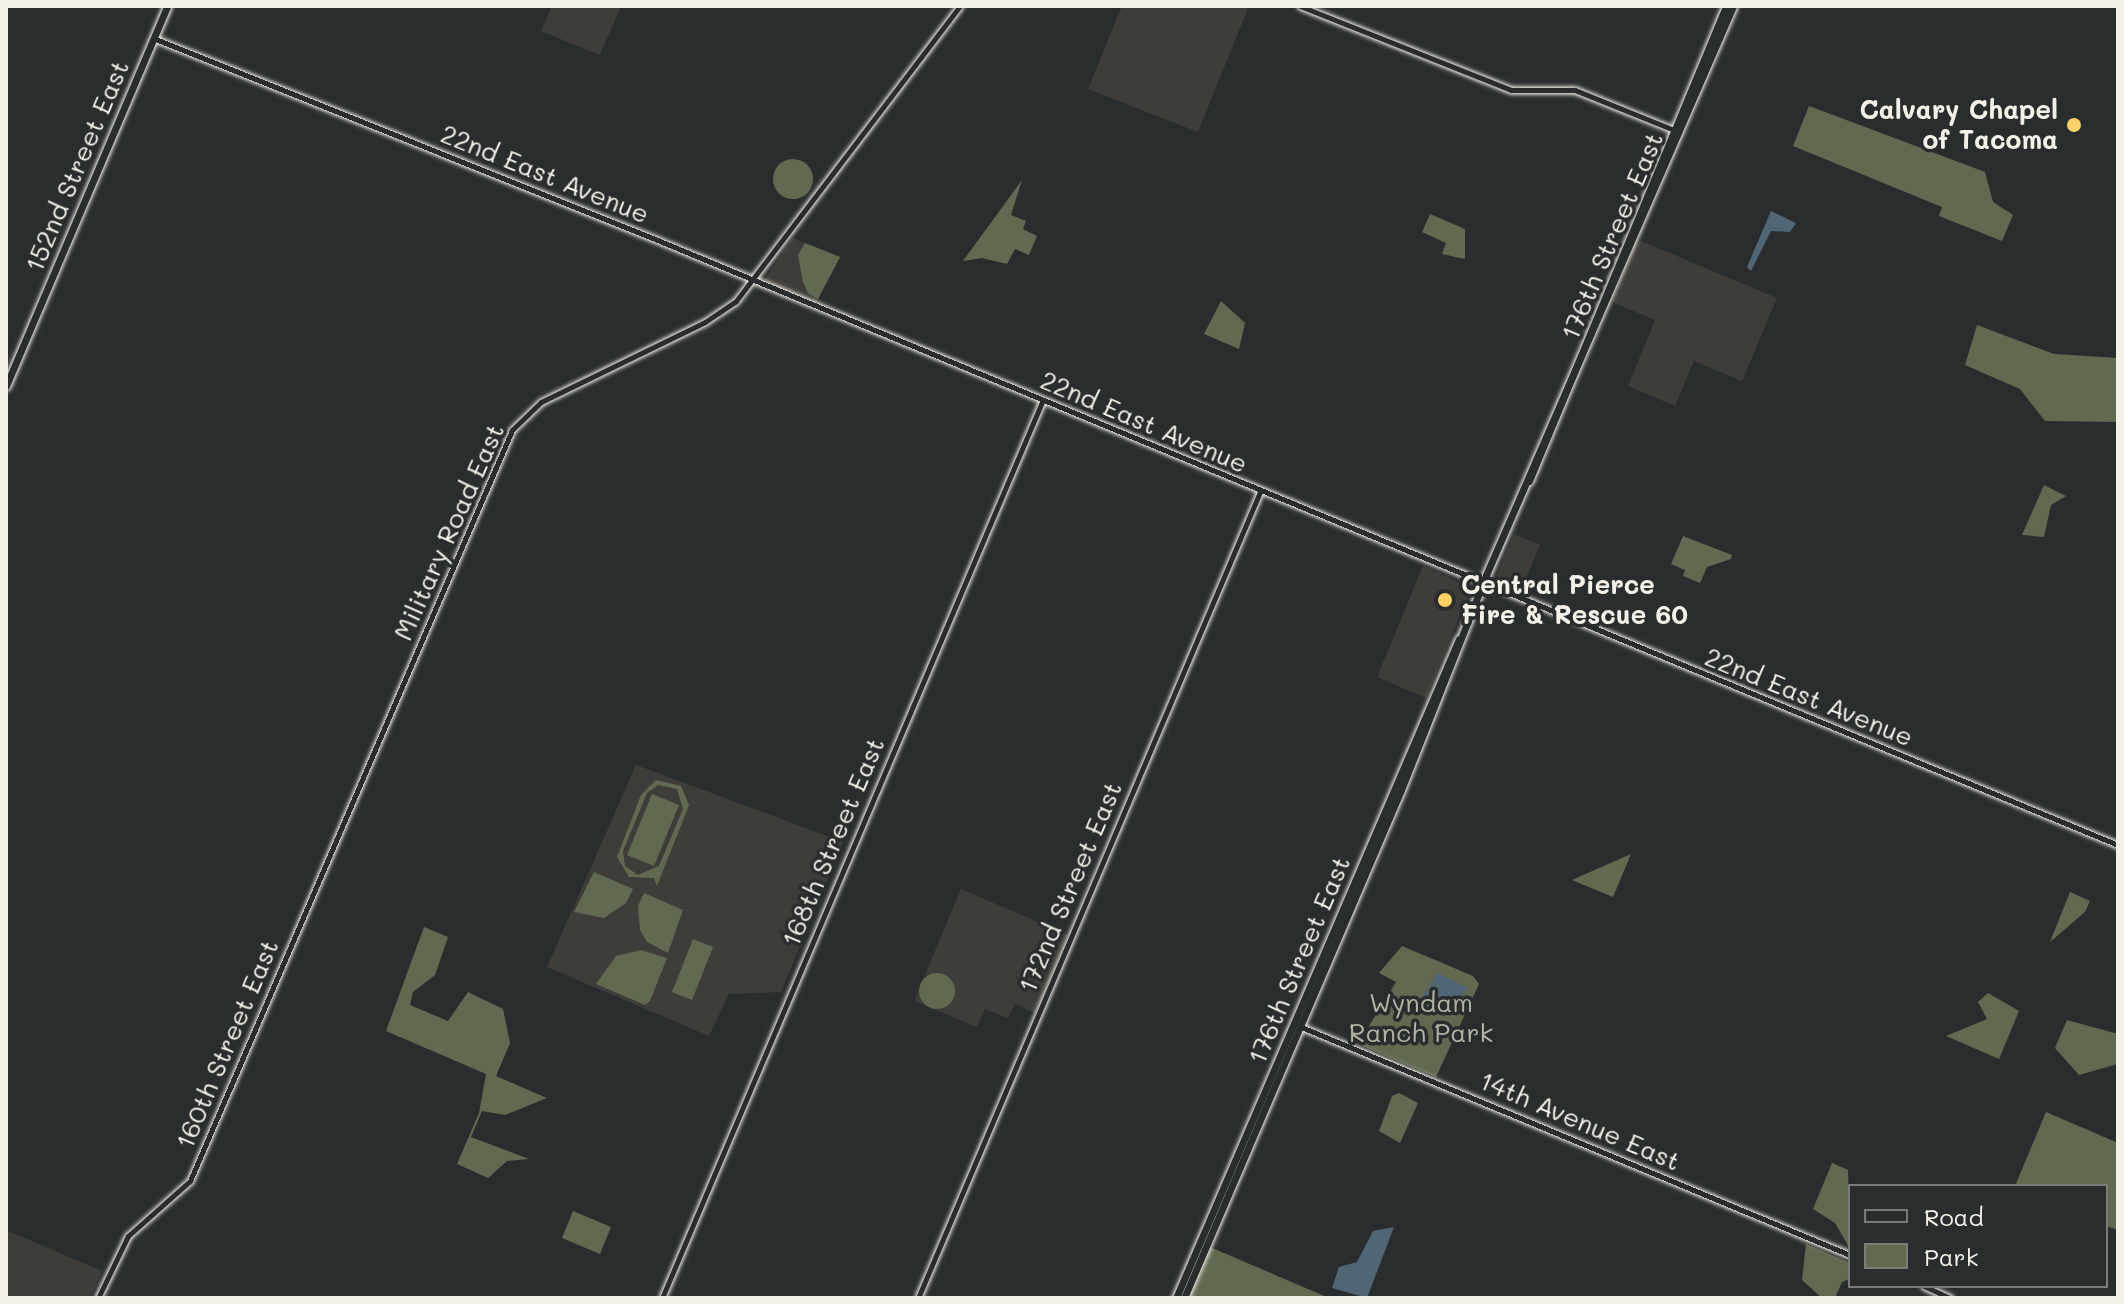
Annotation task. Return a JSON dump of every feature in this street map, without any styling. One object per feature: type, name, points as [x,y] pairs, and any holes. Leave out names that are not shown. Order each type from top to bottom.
[{"type":"main road","name":"152nd Street East","points":[[6,386],[167,6]]},
{"type":"main road","name":"176th Street East","points":[[1184,1298],[1271,1094],[1409,751],[1634,235],[1726,6]]},
{"type":"main road","name":"176th Street East","points":[[1529,481],[1639,207],[1733,6]]},
{"type":"main road","points":[[1634,235],[1639,207]]},
{"type":"main road","points":[[1574,376],[1582,344]]},
{"type":"main road","name":"176th Street East","points":[[1344,916],[1404,784],[1459,639]]},
{"type":"main road","points":[[1404,784],[1409,751]]},
{"type":"main road","points":[[1386,826],[1393,792]]},
{"type":"main road","name":"176th Street East","points":[[1176,1298],[1284,1047],[1298,1025]]},
{"type":"main road","points":[[1271,1094],[1284,1047]]},
{"type":"main road","points":[[1208,1239],[1215,1205]]},
{"type":"street","name":"Military Road East","points":[[321,876],[512,430],[541,402],[712,319],[753,281],[960,6]]},
{"type":"street","points":[[1300,6],[1511,90],[1575,90],[1675,130]]},
{"type":"street","name":"22nd East Avenue","points":[[153,38],[753,281],[2118,845]]},
{"type":"street","name":"168th Street East","points":[[662,1298],[1042,402]]},
{"type":"street","name":"172nd Street East","points":[[918,1298],[1260,492]]},
{"type":"street","name":"160th Street East","points":[[98,1298],[123,1243],[190,1181],[321,876]]},
{"type":"street","name":"14th Avenue East","points":[[1298,1025],[1848,1254]]},
{"type":"street","points":[[1928,1288],[1950,1298]]},
{"type":"shaded area","points":[[552,6],[621,6],[600,55],[541,31]]},
{"type":"shaded area","points":[[1122,6],[1249,6],[1198,132],[1088,89]]},
{"type":"shaded area","points":[[793,238],[840,257],[816,303],[763,282]]},
{"type":"shaded area","points":[[1641,241],[1777,298],[1742,381],[1694,361],[1675,406],[1628,386],[1655,320],[1612,302],[1635,244]]},
{"type":"shaded area","points":[[1514,534],[1540,545],[1520,593],[1496,578]]},
{"type":"shaded area","points":[[1423,566],[1467,586],[1469,592],[1426,698],[1377,677]]},
{"type":"shaded area","points":[[636,765],[843,842],[781,992],[729,994],[709,1036],[547,967]]},
{"type":"shaded area","points":[[961,889],[1068,935],[1035,1013],[1015,1004],[1008,1018],[985,1009],[977,1027],[914,1001]]},
{"type":"shaded area","points":[[6,1230],[102,1271],[90,1298],[6,1298]]},
{"type":"green space","points":[[1809,106],[1985,172],[1993,202],[2013,215],[2002,241],[1939,216],[1942,207],[1793,146]]},
{"type":"green space","points":[[793,159],[807,165],[813,179],[807,193],[793,199],[779,193],[773,179],[779,165]]},
{"type":"green space","points":[[1022,180],[1011,215],[1026,221],[1023,229],[1037,236],[1029,255],[1015,249],[1007,264],[982,258],[963,261]]},
{"type":"green space","points":[[1430,214],[1465,229],[1465,259],[1442,254],[1446,243],[1422,232]]},
{"type":"green space","points":[[805,243],[840,257],[818,299],[808,293],[803,282],[798,255]]},
{"type":"green space","points":[[1221,301],[1245,323],[1239,349],[1204,334]]},
{"type":"green space","points":[[1977,325],[2054,354],[2118,358],[2118,422],[2045,421],[2020,389],[1965,365]]},
{"type":"green space","points":[[2044,485],[2066,496],[2051,505],[2044,537],[2022,535]]},
{"type":"green space","points":[[1683,536],[1732,555],[1731,559],[1707,567],[1700,583],[1683,576],[1685,570],[1671,564]]},
{"type":"green space","points":[[656,780],[681,786],[689,805],[657,886],[654,878],[629,877],[617,857],[641,795]],"holes":[[[658,785],[677,789],[683,809],[659,866],[638,875],[625,866],[623,851],[647,793]]]},
{"type":"green space","points":[[652,794],[679,805],[654,866],[627,855]]},
{"type":"green space","points":[[1631,854],[1613,897],[1572,880]]},
{"type":"green space","points":[[594,872],[633,889],[626,903],[604,918],[574,912]]},
{"type":"green space","points":[[2070,892],[2090,901],[2085,912],[2050,942]]},
{"type":"green space","points":[[644,893],[683,910],[668,953],[647,942],[640,930],[638,906]]},
{"type":"green space","points":[[424,927],[448,937],[435,975],[413,992],[410,1005],[448,1021],[468,992],[503,1009],[510,1043],[496,1076],[547,1098],[505,1115],[482,1111],[471,1137],[529,1159],[507,1161],[488,1178],[457,1164],[479,1113],[486,1074],[386,1031]]},
{"type":"green space","points":[[693,939],[713,947],[692,1000],[672,992]]},
{"type":"green space","name":"Wyndam Ranch Park","points":[[1402,946],[1473,976],[1479,984],[1436,1077],[1358,1044],[1396,982],[1379,973]]},
{"type":"green space","points":[[641,950],[667,958],[650,1001],[645,1005],[596,984],[616,956]]},
{"type":"green space","points":[[937,973],[950,978],[955,991],[950,1004],[937,1009],[924,1004],[919,991],[924,978]]},
{"type":"green space","points":[[1988,993],[2019,1011],[1999,1059],[1946,1036],[1987,1019],[1978,1002]]},
{"type":"green space","points":[[2067,1020],[2118,1034],[2118,1064],[2079,1075],[2055,1048]]},
{"type":"green space","points":[[1399,1093],[1418,1103],[1400,1143],[1379,1131],[1392,1096]]},
{"type":"green space","points":[[2046,1112],[2118,1143],[2118,1230],[2108,1227],[2108,1184],[2016,1184]]},
{"type":"green space","points":[[1832,1163],[1848,1170],[1848,1246],[1835,1223],[1813,1209]]},
{"type":"green space","points":[[573,1211],[611,1227],[600,1254],[562,1238]]},
{"type":"green space","points":[[1806,1244],[1848,1262],[1848,1280],[1842,1282],[1835,1298],[1822,1298],[1802,1280]]},
{"type":"green space","points":[[1210,1247],[1329,1298],[1188,1298]]},
{"type":"water","points":[[1771,211],[1796,223],[1790,232],[1771,231],[1751,271],[1747,267]]},
{"type":"water","points":[[1438,973],[1467,988],[1455,1006],[1421,998]]},
{"type":"water","points":[[1394,1227],[1367,1298],[1332,1288],[1339,1267],[1357,1262],[1373,1231]]},
{"type":"place","name":"Calvary Chapel of Tacoma","points":[[2074,125]]},
{"type":"place","name":"Central Pierce Fire & Rescue 60","points":[[1445,600]]}]
